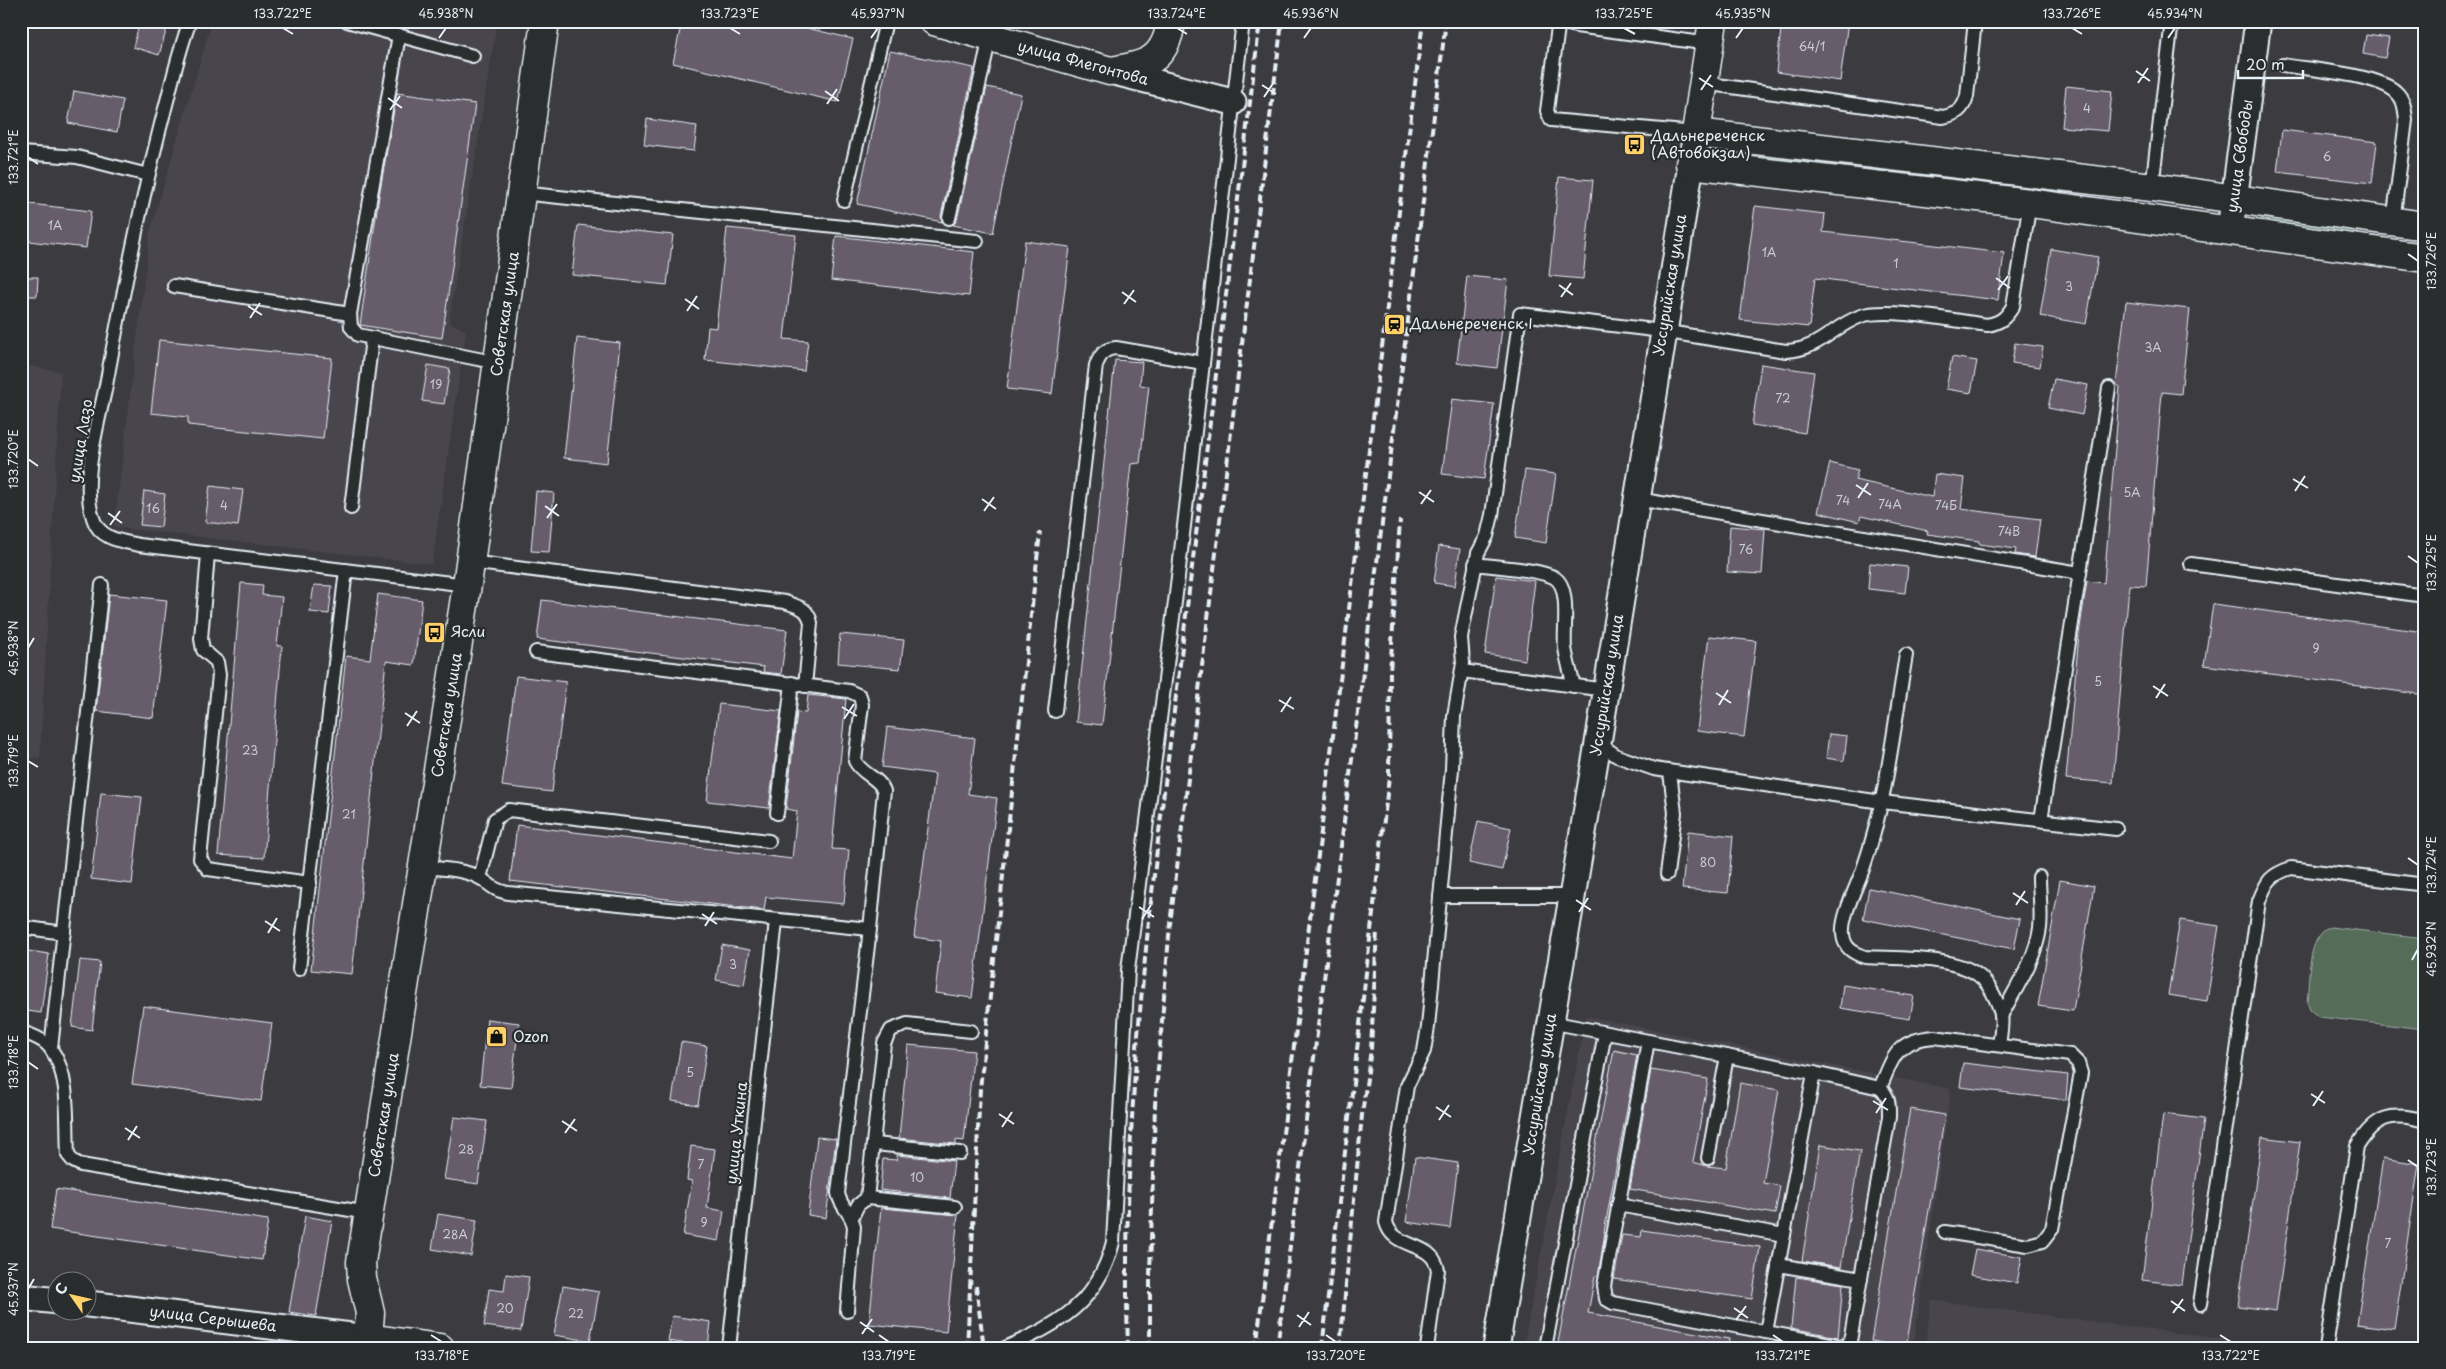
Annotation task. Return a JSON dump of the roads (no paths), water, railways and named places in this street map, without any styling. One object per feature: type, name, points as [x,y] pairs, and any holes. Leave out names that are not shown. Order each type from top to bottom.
[{"type":"main road","name":"Советская улица","points":[[367,1343],[370,1313],[361,1271],[368,1213],[469,574],[545,21]]},
{"type":"main road","name":"улица Флегонтова","points":[[934,21],[1110,71]]},
{"type":"main road","points":[[1110,71],[1138,67],[1153,58],[1166,40],[1172,21]]},
{"type":"main road","name":"Уссурийская улица","points":[[1696,133],[1711,32]]},
{"type":"main road","points":[[1696,133],[2152,187],[2425,226]]},
{"type":"main road","points":[[1690,164],[2030,203],[2425,258]]},
{"type":"main road","points":[[367,1343],[440,1348]]},
{"type":"street","name":"улица Свободы","points":[[2230,230],[2258,21]]},
{"type":"street","name":"улица Флегонтова","points":[[1110,71],[1233,102]]},
{"type":"street","name":"Уссурийская улица","points":[[1496,1348],[1598,743],[1662,331],[1696,133]]},
{"type":"street","points":[[21,1297],[48,1300]]},
{"type":"street","name":"улица Серышева","points":[[98,1305],[367,1343]]},
{"type":"lane","name":"улица Лазо","points":[[190,21],[148,175],[129,262],[96,437],[91,466],[89,502],[93,521],[100,531],[112,539],[139,545],[346,570],[469,574],[785,602],[803,608],[809,614],[812,624],[805,686]]},
{"type":"lane","points":[[347,21],[473,56]]},
{"type":"lane","points":[[844,200],[886,21]]},
{"type":"lane","points":[[1005,1348],[1048,1329],[1073,1310],[1102,1272],[1113,1242],[1128,970],[1176,594],[1243,21]]},
{"type":"lane","points":[[1703,83],[1943,117],[1952,115],[1964,106],[1967,96],[1975,21]]},
{"type":"lane","points":[[2152,187],[2172,21]]},
{"type":"lane","points":[[1696,133],[1551,120],[1547,111],[1558,27],[1556,22],[1711,32]]},
{"type":"lane","points":[[399,36],[350,314],[351,327],[358,335],[372,339],[498,363]]},
{"type":"lane","points":[[950,218],[990,37]]},
{"type":"lane","points":[[2283,65],[2371,80],[2396,92],[2404,104],[2406,120],[2393,222]]},
{"type":"lane","points":[[21,153],[77,157],[148,175]]},
{"type":"lane","points":[[521,193],[977,240]]},
{"type":"lane","points":[[1427,1348],[1438,1270],[1436,1261],[1432,1254],[1393,1236],[1388,1230],[1386,1222],[1407,1086],[1419,1065],[1427,1035],[1452,769],[1453,730],[1462,671],[1461,637],[1475,564],[1478,553],[1487,536],[1492,516],[1520,314],[1662,331],[1786,351],[1803,350],[1860,316],[1878,312],[1987,325],[1995,324],[2008,315],[2013,306],[2030,203]]},
{"type":"lane","points":[[174,286],[350,314]]},
{"type":"lane","points":[[351,508],[372,339]]},
{"type":"lane","points":[[1055,711],[1096,365],[1100,355],[1107,349],[1116,348],[1203,363]]},
{"type":"lane","points":[[2041,820],[2110,388]]},
{"type":"lane","points":[[1637,500],[2080,573]]},
{"type":"lane","points":[[208,554],[201,639],[203,650],[217,662],[219,675],[200,859],[208,869],[310,883]]},
{"type":"lane","points":[[1475,564],[1545,574],[1557,579],[1563,587],[1565,596],[1566,649],[1574,686]]},
{"type":"lane","points":[[2191,564],[2425,596]]},
{"type":"lane","points":[[300,969],[346,570]]},
{"type":"lane","points":[[51,1048],[102,585]]},
{"type":"lane","points":[[536,652],[849,691],[860,696],[862,705],[855,761],[863,772],[877,781],[884,791],[870,929],[838,1193],[842,1206],[852,1217],[854,1227],[847,1311]]},
{"type":"lane","points":[[1906,655],[1882,802],[1864,868],[1844,919],[1842,933],[1846,945],[1854,953],[1865,957],[1938,962],[1972,971],[1980,976],[1993,993],[2002,1016]]},
{"type":"lane","points":[[1462,671],[1606,690]]},
{"type":"lane","points":[[777,813],[792,684]]},
{"type":"lane","points":[[1598,743],[1617,756],[1638,765],[1670,772],[1882,802],[2116,828]]},
{"type":"lane","points":[[1667,874],[1675,813],[1670,772]]},
{"type":"lane","points":[[480,878],[495,819],[508,810],[769,840]]},
{"type":"lane","points":[[424,866],[463,872],[480,878],[493,889],[508,893],[870,929]]},
{"type":"lane","points":[[2200,1304],[2259,901],[2266,884],[2276,873],[2291,868],[2424,882]]},
{"type":"lane","points":[[1999,1045],[2002,1016],[2033,955],[2038,939],[2040,925],[2039,877]]},
{"type":"lane","points":[[1440,896],[1571,896]]},
{"type":"lane","name":"улица Уткина","points":[[729,1348],[776,921]]},
{"type":"lane","points":[[21,927],[64,933]]},
{"type":"lane","points":[[1550,1022],[1814,1073],[1880,1088],[1886,1094],[1889,1102],[1889,1118],[1850,1348],[1613,1303],[1606,1299],[1604,1286],[1648,1041]]},
{"type":"lane","points":[[852,1217],[858,1205],[867,1198],[875,1144],[884,1044],[891,1030],[907,1024],[971,1031]]},
{"type":"lane","points":[[21,1032],[42,1040],[51,1048],[61,1070],[64,1087],[68,1155],[73,1161],[81,1165],[368,1213]]},
{"type":"lane","points":[[1545,1348],[1605,1033]]},
{"type":"lane","points":[[1880,1088],[1892,1058],[1903,1045],[1916,1038],[1934,1037],[2070,1055],[2078,1063],[2081,1073],[2052,1228],[2042,1240],[2028,1245],[1945,1232]]},
{"type":"lane","points":[[1708,1158],[1727,1056]]},
{"type":"lane","points":[[1766,1332],[1814,1073]]},
{"type":"lane","points":[[2326,1348],[2357,1146],[2364,1134],[2378,1120],[2405,1116],[2425,1122]]},
{"type":"lane","points":[[875,1144],[960,1153]]},
{"type":"lane","points":[[867,1198],[955,1207]]},
{"type":"lane","points":[[1618,1205],[1784,1235]]},
{"type":"lane","points":[[1778,1266],[1861,1279]]},
{"type":"railway","points":[[1128,1348],[1127,1264],[1133,1096],[1148,929],[1260,21]]},
{"type":"railway","points":[[1150,1348],[1150,1274],[1155,1105],[1170,924],[1282,21]]},
{"type":"railway","points":[[1256,1348],[1423,21]]},
{"type":"railway","points":[[1277,1348],[1446,21]]},
{"type":"railway","points":[[1322,1348],[1389,777],[1390,673],[1400,520]]},
{"type":"railway","points":[[967,1348],[980,1089],[1040,532]]},
{"type":"railway","points":[[1340,1348],[1362,1115],[1371,1049],[1377,930]]},
{"type":"railway","points":[[976,1286],[984,1348]]},
{"type":"place","name":"Дальнереченск (Автовокзал)","points":[[1635,145]]},
{"type":"place","name":"Дальнереченск I","points":[[1394,324]]},
{"type":"place","name":"Ясли","points":[[435,632]]},
{"type":"place","name":"Ozon","points":[[497,1037]]}]
